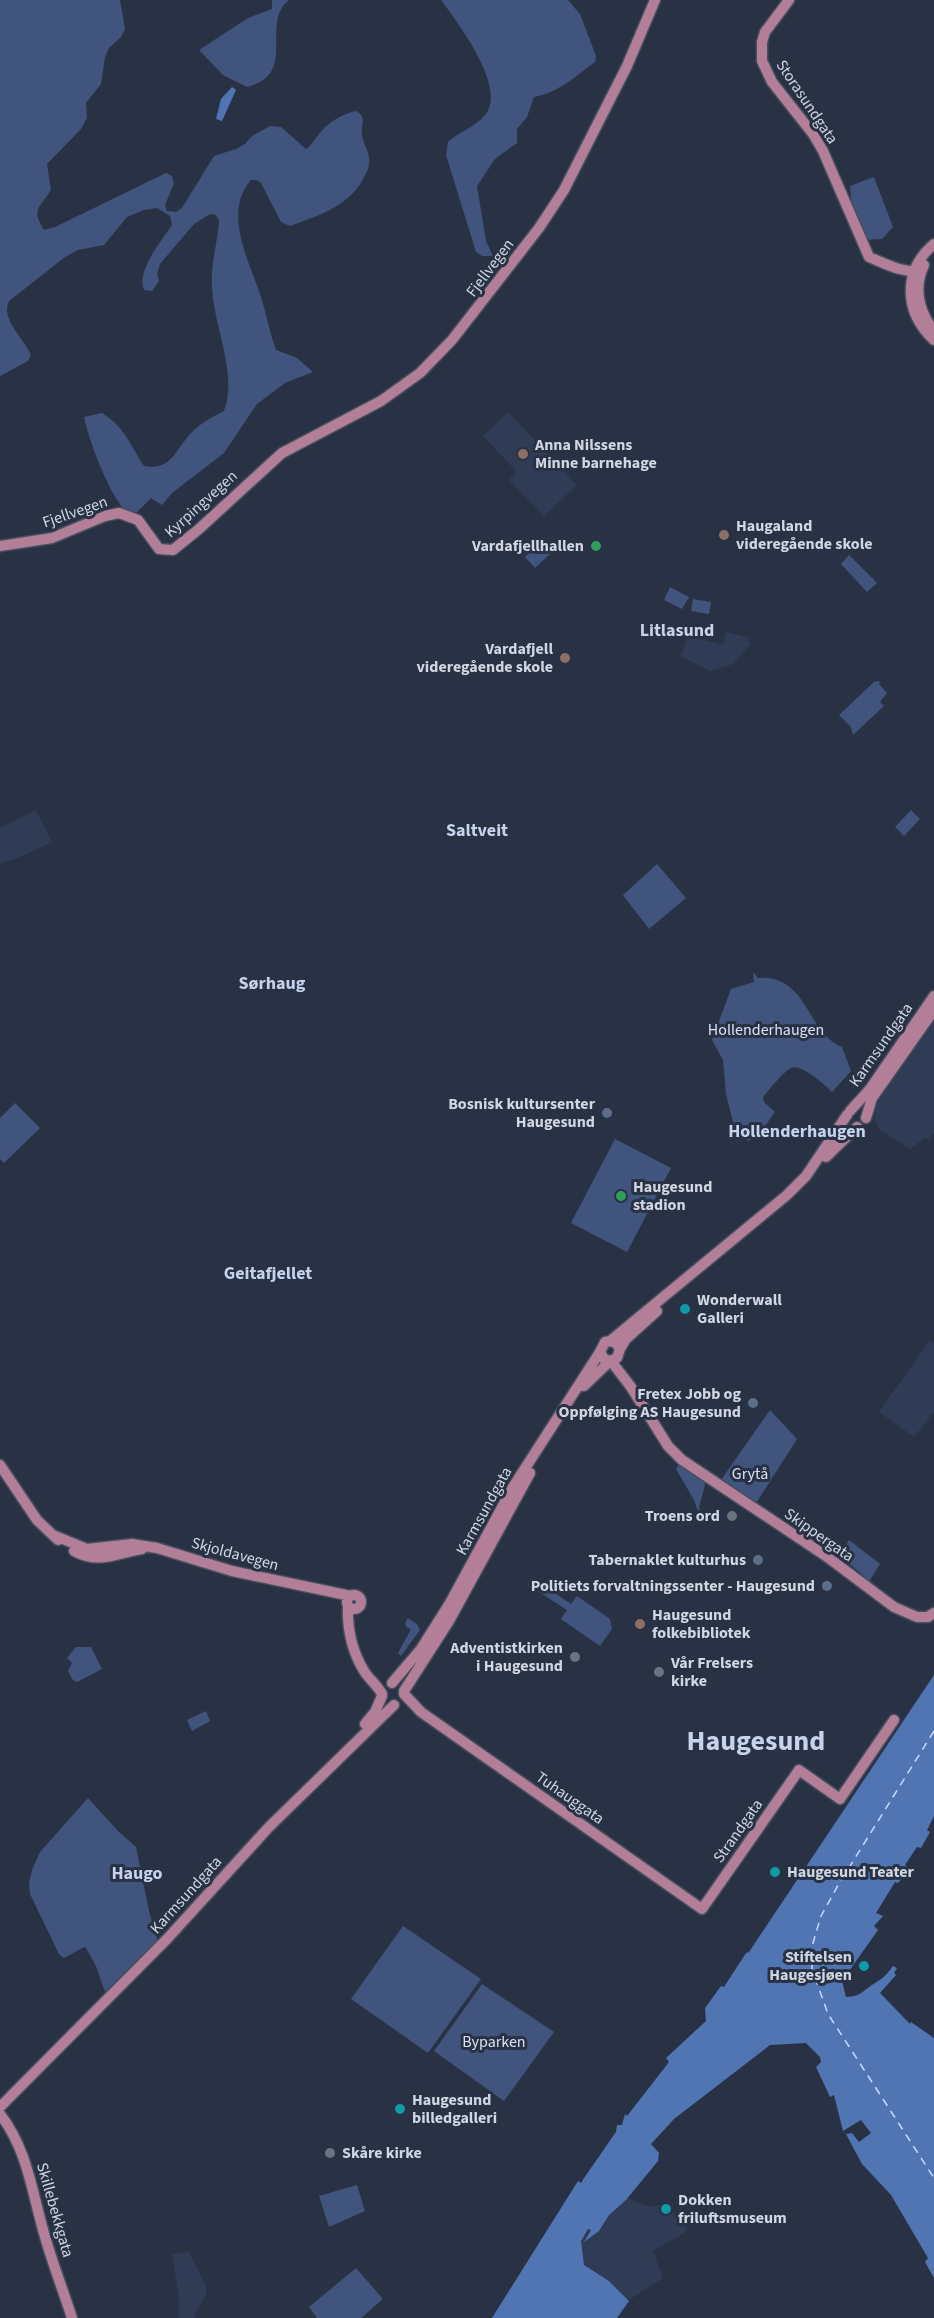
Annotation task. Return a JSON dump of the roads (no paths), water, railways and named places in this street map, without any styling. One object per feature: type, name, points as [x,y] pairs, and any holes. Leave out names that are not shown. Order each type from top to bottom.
[{"type":"main road","name":"Fjellvegen","points":[[258,473],[294,446],[354,417],[381,401],[420,373],[452,340],[539,228],[564,190],[627,66],[655,0]]},
{"type":"main road","name":"Storasundgata","points":[[789,0],[765,33],[762,42],[762,61],[772,82],[813,134],[823,151],[868,255],[889,267],[916,270]]},
{"type":"main road","points":[[934,244],[916,270],[911,288],[913,308],[921,326],[934,340]]},
{"type":"main road","points":[[934,250],[916,270],[918,299],[934,331]]},
{"type":"main road","name":"Kyrpingvegen","points":[[124,514],[138,520],[153,543],[163,550],[170,551],[180,546],[258,473]]},
{"type":"main road","name":"Fjellvegen","points":[[0,546],[56,536],[105,516],[124,514]]},
{"type":"main road","name":"Karmsundgata","points":[[610,1341],[806,1176],[934,996]]},
{"type":"main road","name":"Karmsundgata","points":[[866,1118],[872,1098],[934,1010]]},
{"type":"main road","points":[[611,1361],[617,1358],[626,1340],[646,1320],[801,1188],[832,1150],[857,1127],[863,1125],[866,1118],[860,1110],[849,1113],[848,1122],[857,1127]]},
{"type":"main road","points":[[610,1341],[616,1343],[620,1351],[631,1387],[611,1361],[604,1359],[600,1352],[602,1346],[610,1341]]},
{"type":"main road","name":"Karmsundgata","points":[[390,1683],[421,1650],[450,1603],[513,1487],[600,1352]]},
{"type":"main road","name":"Karmsundgata","points":[[404,1692],[454,1612],[533,1466],[571,1405],[594,1375],[611,1361]]},
{"type":"main road","name":"Skippergata","points":[[631,1387],[668,1446],[682,1460],[826,1556],[894,1607],[908,1614],[922,1617],[934,1613]]},
{"type":"main road","name":"Skjoldavegen","points":[[0,1465],[31,1512],[53,1535],[87,1549],[132,1544],[148,1547],[208,1565],[315,1589],[351,1603],[348,1630],[354,1650],[382,1695]]},
{"type":"main road","points":[[361,1664],[390,1683],[399,1685],[404,1692],[403,1699],[395,1705],[388,1704],[382,1695],[383,1689],[390,1683]]},
{"type":"main road","name":"Tuhauggata","points":[[404,1692],[421,1712],[702,1909]]},
{"type":"main road","name":"Karmsundgata","points":[[0,2098],[147,1952],[256,1835],[361,1729],[375,1712],[382,1695]]},
{"type":"main road","name":"Karmsundgata","points":[[0,2107],[167,1939],[269,1827],[395,1705]]},
{"type":"main road","name":"Tuhauggata","points":[[395,1705],[421,1712]]},
{"type":"main road","name":"Strandgata","points":[[702,1909],[799,1770],[840,1799],[894,1720]]},
{"type":"main road","name":"Skillebekkgata","points":[[0,2114],[23,2154],[42,2227],[72,2318]]},
{"type":"place","name":"Anna Nilssens Minne barnehage","points":[[523,454]]},
{"type":"place","name":"Haugaland videregående skole","points":[[724,535]]},
{"type":"place","name":"Vardafjellhallen","points":[[596,546]]},
{"type":"place","name":"Vardafjell videregående skole","points":[[565,658]]},
{"type":"place","name":"Bosnisk kultursenter Haugesund","points":[[607,1113]]},
{"type":"place","name":"Haugesund stadion","points":[[621,1196]]},
{"type":"place","name":"Wonderwall Galleri","points":[[685,1309]]},
{"type":"place","name":"Fretex Jobb og Oppfølging AS Haugesund","points":[[753,1403]]},
{"type":"place","name":"Troens ord","points":[[732,1516]]},
{"type":"place","name":"Tabernaklet kulturhus","points":[[758,1560]]},
{"type":"place","name":"Politiets forvaltningssenter - Haugesund","points":[[827,1586]]},
{"type":"place","name":"Haugesund folkebibliotek","points":[[640,1624]]},
{"type":"place","name":"Adventistkirken i Haugesund","points":[[575,1657]]},
{"type":"place","name":"Vår Frelsers kirke","points":[[659,1672]]},
{"type":"place","name":"Haugesund Teater","points":[[775,1872]]},
{"type":"place","name":"Stiftelsen Haugesjøen","points":[[864,1966]]},
{"type":"place","name":"Haugesund billedgalleri","points":[[400,2109]]},
{"type":"place","name":"Skåre kirke","points":[[330,2153]]},
{"type":"place","name":"Dokken friluftsmuseum","points":[[666,2209]]},
{"type":"district","name":"Litlasund","points":[[677,630]]},
{"type":"district","name":"Saltveit","points":[[477,830]]},
{"type":"district","name":"Sørhaug","points":[[272,983]]},
{"type":"district","name":"Hollenderhaugen","points":[[797,1131]]},
{"type":"district","name":"Geitafjellet","points":[[268,1273]]},
{"type":"district","name":"Haugesund","points":[[756,1741]]},
{"type":"district","name":"Haugo","points":[[137,1873]]},
{"type":"park label","name":"Grytå","points":[[750,1474]]},
{"type":"park label","name":"Byparken","points":[[494,2042]]}]
